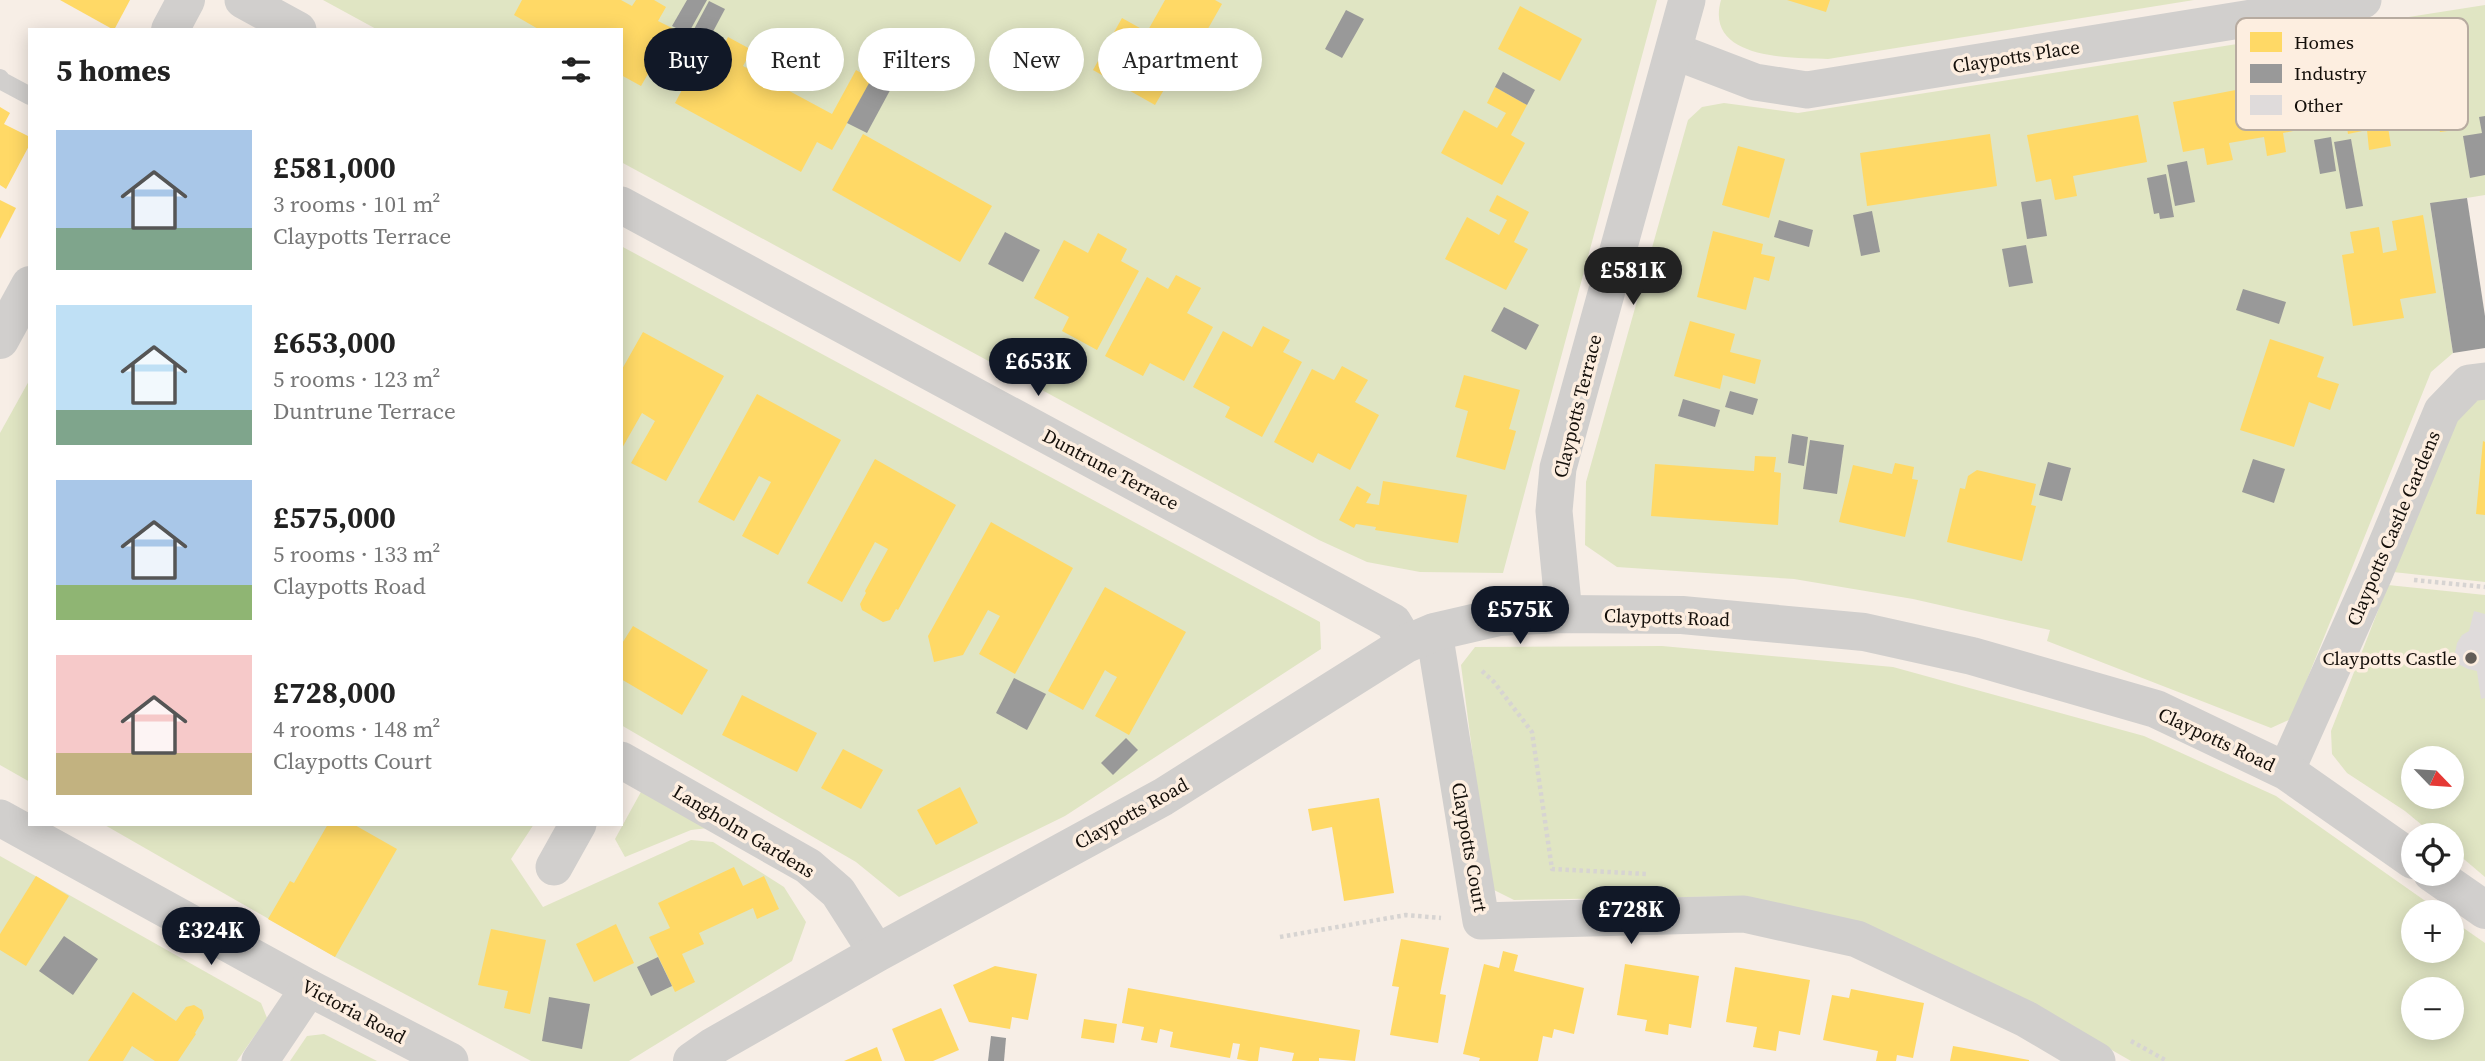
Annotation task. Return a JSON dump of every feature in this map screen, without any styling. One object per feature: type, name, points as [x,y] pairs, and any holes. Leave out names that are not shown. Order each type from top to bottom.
[{"type":"main road","points":[[171,28],[186,0]]},
{"type":"main road","points":[[0,340],[28,289]]},
{"type":"main road","name":"Claypotts Road","points":[[692,1061],[877,953],[1163,797],[1420,638],[1499,617],[1564,614],[1682,615],[1864,632],[1972,656],[2156,709],[2286,771],[2401,852]]},
{"type":"main road","points":[[2451,886],[2485,910]]},
{"type":"street","points":[[243,0],[294,28]]},
{"type":"street","name":"Claypotts Terrace","points":[[1564,614],[1554,511],[1558,468],[1687,0]]},
{"type":"street","name":"Claypotts Place","points":[[2252,18],[2363,0]]},
{"type":"street","name":"Claypotts Place","points":[[1674,51],[1755,82],[1807,90],[2236,21]]},
{"type":"street","name":"Duntrune Terrace","points":[[623,206],[1420,638]]},
{"type":"street","name":"Claypotts Castle Gardens","points":[[2286,771],[2375,572],[2442,411],[2469,383],[2485,382]]},
{"type":"street","name":"Claypotts Court","points":[[1420,638],[1482,921],[1744,914],[1857,939],[2026,1020],[2097,1061]]},
{"type":"street","name":"Langholm Gardens","points":[[623,761],[808,866],[838,892],[877,953]]},
{"type":"street","name":"Victoria Road","points":[[0,818],[309,988],[450,1061]]},
{"type":"street","points":[[554,867],[577,826]]},
{"type":"street","points":[[260,1061],[309,988]]},
{"type":"lane","points":[[0,78],[28,95]]},
{"type":"path","points":[[2375,572],[2390,578],[2485,587]]},
{"type":"path","points":[[1476,665],[1494,682],[1532,732],[1552,869]]},
{"type":"path","points":[[1280,937],[1406,915],[1482,921]]},
{"type":"green space","points":[[323,0],[1657,0],[1503,573],[1420,572],[1367,562],[1319,540],[623,163],[623,28],[374,28]]},
{"type":"green space","points":[[1721,0],[2194,0],[1828,59],[1773,56],[1738,45],[1725,34],[1719,20]]},
{"type":"green space","points":[[2485,5],[2485,195],[2430,204],[2453,353],[2431,372],[2291,719],[2271,728],[2047,641],[2050,630],[1913,599],[1794,579],[1617,567],[1585,545],[1586,482],[1688,120],[1702,107],[1724,103],[1798,113],[2236,44],[2236,130],[2468,130],[2468,18],[2402,18]]},
{"type":"green space","points":[[623,247],[1320,622],[1321,649],[1065,816],[899,897],[856,862],[623,726]]},
{"type":"green space","points":[[28,383],[28,781],[0,765],[0,433]]},
{"type":"green space","points":[[2485,397],[2485,582],[2393,572],[2460,414],[2477,398]]},
{"type":"green space","points":[[2388,585],[2485,595],[2485,877],[2464,859],[2464,823],[2420,823],[2402,809],[2464,809],[2464,746],[2401,746],[2401,808],[2347,773],[2332,754],[2331,731]]},
{"type":"green space","points":[[1662,646],[1893,667],[2144,736],[2276,796],[2424,900],[2401,900],[2401,963],[2464,963],[2464,928],[2485,943],[2485,1061],[2131,1061],[2033,1005],[1747,896],[1514,900],[1490,888],[1461,665],[1475,647]]},
{"type":"green space","points":[[642,790],[708,828],[691,830],[625,857],[615,839]]},
{"type":"green space","points":[[106,826],[533,826],[511,859],[543,907],[691,840],[713,842],[784,887],[806,922],[792,961],[629,1061],[531,1061],[335,957]]},
{"type":"green space","points":[[0,856],[261,1003],[267,1018],[237,1061],[0,1061]]},
{"type":"green space","points":[[324,1034],[377,1061],[290,1061],[307,1036]]},
{"type":"building: Homes","points":[[60,0],[130,0],[115,28],[110,28]]},
{"type":"building: Homes","points":[[522,0],[621,0],[632,6],[636,0],[654,0],[666,7],[658,21],[672,28],[644,28],[644,81],[641,86],[623,76],[623,28],[537,28],[514,15]]},
{"type":"building: Homes","points":[[1165,0],[1215,0],[1222,4],[1208,28],[1149,28]]},
{"type":"building: Homes","points":[[1787,0],[1830,0],[1826,12]]},
{"type":"building: Homes","points":[[1520,6],[1582,39],[1560,81],[1498,49]]},
{"type":"building: Homes","points":[[1122,18],[1140,28],[1116,28]]},
{"type":"building: Homes","points":[[732,39],[746,47],[746,61],[743,66],[746,68],[746,91],[789,91],[832,114],[856,70],[858,91],[865,91],[832,150],[817,142],[801,172],[675,103],[681,91],[732,91]]},
{"type":"building: Homes","points":[[1495,87],[1527,105],[1511,135],[1525,143],[1502,185],[1441,153],[1464,110],[1497,128],[1506,113],[1487,103]]},
{"type":"building: Homes","points":[[2236,90],[2236,130],[2298,130],[2283,133],[2286,152],[2267,156],[2264,137],[2229,143],[2233,160],[2207,165],[2204,148],[2183,152],[2173,102]]},
{"type":"building: Homes","points":[[1130,91],[1163,91],[1155,105]]},
{"type":"building: Homes","points":[[0,107],[10,113],[4,124],[28,136],[28,148],[6,189],[0,185]]},
{"type":"building: Homes","points":[[2138,115],[2147,162],[2073,176],[2077,196],[2055,200],[2051,179],[2036,182],[2027,135]]},
{"type":"building: Homes","points":[[2347,130],[2367,130],[2348,134]]},
{"type":"building: Homes","points":[[2367,130],[2388,130],[2391,146],[2369,150]]},
{"type":"building: Homes","points":[[863,134],[992,206],[960,262],[832,190]]},
{"type":"building: Homes","points":[[1990,134],[1997,186],[1867,206],[1860,153]]},
{"type":"building: Homes","points":[[1738,146],[1785,159],[1769,218],[1722,205]]},
{"type":"building: Homes","points":[[1497,195],[1529,212],[1514,242],[1528,249],[1506,290],[1445,259],[1467,217],[1499,235],[1507,220],[1489,211]]},
{"type":"building: Homes","points":[[0,200],[16,208],[0,239]]},
{"type":"building: Homes","points":[[2423,215],[2436,293],[2400,299],[2404,318],[2353,326],[2342,255],[2354,253],[2350,232],[2379,227],[2383,253],[2397,250],[2392,221]]},
{"type":"building: Homes","points":[[1713,231],[1763,244],[1761,254],[1775,257],[1769,281],[1754,277],[1746,310],[1697,297]]},
{"type":"building: Homes","points":[[1098,233],[1127,249],[1121,261],[1139,271],[1097,350],[1062,331],[1069,317],[1034,298],[1064,240],[1088,253]]},
{"type":"building: Homes","points":[[1176,275],[1201,288],[1187,313],[1213,327],[1184,381],[1150,363],[1143,376],[1105,356],[1147,277],[1168,289]]},
{"type":"building: Homes","points":[[1690,321],[1735,334],[1730,352],[1761,360],[1755,384],[1723,375],[1720,389],[1674,376]]},
{"type":"building: Homes","points":[[1263,326],[1290,340],[1283,352],[1302,362],[1262,437],[1225,417],[1230,407],[1193,387],[1223,331],[1252,347]]},
{"type":"building: Homes","points":[[643,332],[724,376],[666,481],[631,463],[655,421],[642,413],[623,446],[623,367]]},
{"type":"building: Homes","points":[[2270,339],[2324,357],[2317,377],[2339,384],[2330,410],[2309,402],[2294,447],[2240,430]]},
{"type":"building: Homes","points":[[1342,366],[1368,380],[1355,402],[1379,415],[1350,470],[1318,453],[1313,463],[1274,442],[1312,369],[1334,380]]},
{"type":"building: Homes","points":[[1464,375],[1520,390],[1509,429],[1516,431],[1505,470],[1456,457],[1468,411],[1455,407]]},
{"type":"building: Homes","points":[[757,394],[841,440],[778,555],[742,536],[771,482],[759,476],[734,521],[698,502]]},
{"type":"building: Homes","points":[[2483,441],[2485,442],[2485,515],[2476,514]]},
{"type":"building: Homes","points":[[1755,456],[1776,457],[1774,472],[1781,473],[1778,525],[1651,516],[1655,464],[1754,471]]},
{"type":"building: Homes","points":[[875,459],[956,505],[898,610],[896,609],[890,620],[883,622],[862,610],[860,604],[888,549],[875,542],[842,602],[807,583]]},
{"type":"building: Homes","points":[[1895,463],[1914,467],[1912,479],[1918,480],[1905,537],[1839,522],[1853,465],[1892,474]]},
{"type":"building: Homes","points":[[1977,470],[2036,484],[2031,505],[2036,506],[2022,561],[1947,542],[1960,488],[1965,489],[1968,476]]},
{"type":"building: Homes","points":[[1383,481],[1467,495],[1458,543],[1375,530],[1376,527],[1356,524],[1354,528],[1339,520],[1357,486],[1371,494],[1366,503],[1379,505]]},
{"type":"building: Homes","points":[[991,522],[1073,568],[1015,674],[979,654],[1000,616],[988,610],[963,655],[934,662],[928,636]]},
{"type":"building: Homes","points":[[1105,587],[1186,632],[1129,735],[1095,716],[1117,677],[1105,670],[1083,710],[1048,691]]},
{"type":"building: Homes","points":[[633,626],[708,670],[682,715],[623,680],[623,642]]},
{"type":"building: Homes","points":[[742,695],[817,733],[797,772],[722,735]]},
{"type":"building: Homes","points":[[843,749],[883,770],[861,809],[821,788]]},
{"type":"building: Homes","points":[[960,787],[978,823],[936,845],[917,810]]},
{"type":"building: Homes","points":[[1379,798],[1394,893],[1344,901],[1332,827],[1312,831],[1308,809]]},
{"type":"building: Homes","points":[[327,826],[357,826],[397,849],[335,957],[268,919],[290,881],[294,883]]},
{"type":"building: Homes","points":[[734,867],[743,886],[764,876],[779,909],[757,919],[753,908],[699,933],[704,944],[682,954],[695,982],[675,992],[649,937],[670,928],[658,903]]},
{"type":"building: Homes","points":[[36,876],[69,896],[26,966],[0,950],[0,934]]},
{"type":"building: Homes","points":[[616,924],[634,963],[594,982],[576,944]]},
{"type":"building: Homes","points":[[491,929],[546,940],[530,1014],[504,1008],[508,991],[478,985]]},
{"type":"building: Homes","points":[[1401,939],[1449,948],[1440,994],[1446,995],[1438,1043],[1390,1035],[1399,987],[1392,986]]},
{"type":"building: Homes","points":[[1503,951],[1518,955],[1514,971],[1584,988],[1574,1034],[1554,1029],[1552,1038],[1543,1036],[1538,1061],[1479,1061],[1480,1058],[1463,1054],[1484,964],[1499,968]]},
{"type":"building: Homes","points":[[1625,964],[1699,976],[1691,1028],[1669,1024],[1668,1035],[1645,1031],[1647,1020],[1617,1015]]},
{"type":"building: Homes","points":[[995,966],[1037,974],[1028,1020],[1012,1017],[1010,1029],[969,1022],[953,985]]},
{"type":"building: Homes","points":[[1735,967],[1810,980],[1800,1035],[1779,1031],[1776,1051],[1753,1047],[1757,1027],[1726,1022]]},
{"type":"building: Homes","points":[[1128,988],[1360,1030],[1355,1061],[1319,1058],[1319,1061],[1292,1061],[1294,1053],[1260,1047],[1258,1061],[1249,1061],[1237,1059],[1240,1044],[1233,1043],[1230,1058],[1170,1047],[1173,1032],[1160,1029],[1157,1043],[1141,1040],[1144,1027],[1122,1023]]},
{"type":"building: Homes","points":[[1851,989],[1924,1003],[1913,1058],[1897,1055],[1896,1061],[1876,1061],[1878,1051],[1823,1040],[1832,995],[1849,998]]},
{"type":"building: Homes","points":[[133,992],[176,1021],[186,1007],[194,1005],[202,1010],[204,1018],[196,1034],[178,1061],[155,1061],[132,1046],[123,1061],[88,1061]]},
{"type":"building: Homes","points":[[941,1008],[959,1050],[933,1061],[905,1061],[892,1029]]},
{"type":"building: Homes","points":[[1084,1019],[1117,1024],[1114,1043],[1081,1038]]},
{"type":"building: Homes","points":[[1953,1046],[2029,1060],[2029,1061],[1950,1061]]},
{"type":"building: Homes","points":[[877,1047],[882,1061],[844,1061]]},
{"type":"building: Industry","points":[[687,0],[707,0],[691,28],[672,26]]},
{"type":"building: Industry","points":[[709,1],[725,9],[715,28],[695,28]]},
{"type":"building: Industry","points":[[1346,10],[1364,19],[1342,58],[1325,49]]},
{"type":"building: Industry","points":[[1503,72],[1535,90],[1527,105],[1495,87]]},
{"type":"building: Industry","points":[[865,91],[890,91],[867,133],[847,123]]},
{"type":"building: Industry","points":[[2485,116],[2485,175],[2470,178],[2463,136],[2482,133],[2479,117]]},
{"type":"building: Industry","points":[[2331,137],[2336,171],[2320,174],[2314,140]]},
{"type":"building: Industry","points":[[2351,139],[2363,206],[2346,209],[2334,142]]},
{"type":"building: Industry","points":[[2187,161],[2195,202],[2175,206],[2167,165]]},
{"type":"building: Industry","points":[[2166,174],[2174,217],[2160,219],[2159,213],[2154,214],[2147,178]]},
{"type":"building: Industry","points":[[2467,198],[2485,316],[2485,348],[2453,353],[2430,203]]},
{"type":"building: Industry","points":[[2041,199],[2047,236],[2027,239],[2021,202]]},
{"type":"building: Industry","points":[[1872,211],[1880,252],[1861,256],[1853,215]]},
{"type":"building: Industry","points":[[1779,220],[1813,230],[1809,247],[1774,237]]},
{"type":"building: Industry","points":[[1005,232],[1040,250],[1023,282],[988,264]]},
{"type":"building: Industry","points":[[2026,245],[2033,283],[2009,287],[2002,249]]},
{"type":"building: Industry","points":[[2243,289],[2286,302],[2279,324],[2236,310]]},
{"type":"building: Industry","points":[[1504,307],[1539,325],[1526,350],[1491,331]]},
{"type":"building: Industry","points":[[1730,391],[1758,399],[1753,415],[1725,407]]},
{"type":"building: Industry","points":[[1683,399],[1720,410],[1715,427],[1678,416]]},
{"type":"building: Industry","points":[[1792,434],[1808,437],[1804,466],[1788,463]]},
{"type":"building: Industry","points":[[1810,440],[1844,445],[1837,494],[1803,489]]},
{"type":"building: Industry","points":[[2253,459],[2285,469],[2274,503],[2242,492]]},
{"type":"building: Industry","points":[[2048,462],[2071,468],[2062,501],[2039,495]]},
{"type":"building: Industry","points":[[1014,678],[1046,694],[1027,730],[996,713]]},
{"type":"building: Industry","points":[[1126,738],[1138,750],[1113,775],[1101,763]]},
{"type":"building: Industry","points":[[64,936],[98,959],[73,995],[39,971]]},
{"type":"building: Industry","points":[[658,957],[672,986],[651,996],[637,967]]},
{"type":"building: Industry","points":[[549,997],[590,1004],[582,1049],[542,1041]]},
{"type":"building: Industry","points":[[991,1036],[1006,1038],[1004,1061],[988,1061]]},
{"type":"building: Other","name":"Claypotts Castle","points":[[2474,611],[2485,614],[2485,698],[2481,699],[2477,671],[2458,664],[2455,653],[2462,635],[2469,631]]},
{"type":"place","name":"Claypotts Castle","points":[[2471,658]]}]
